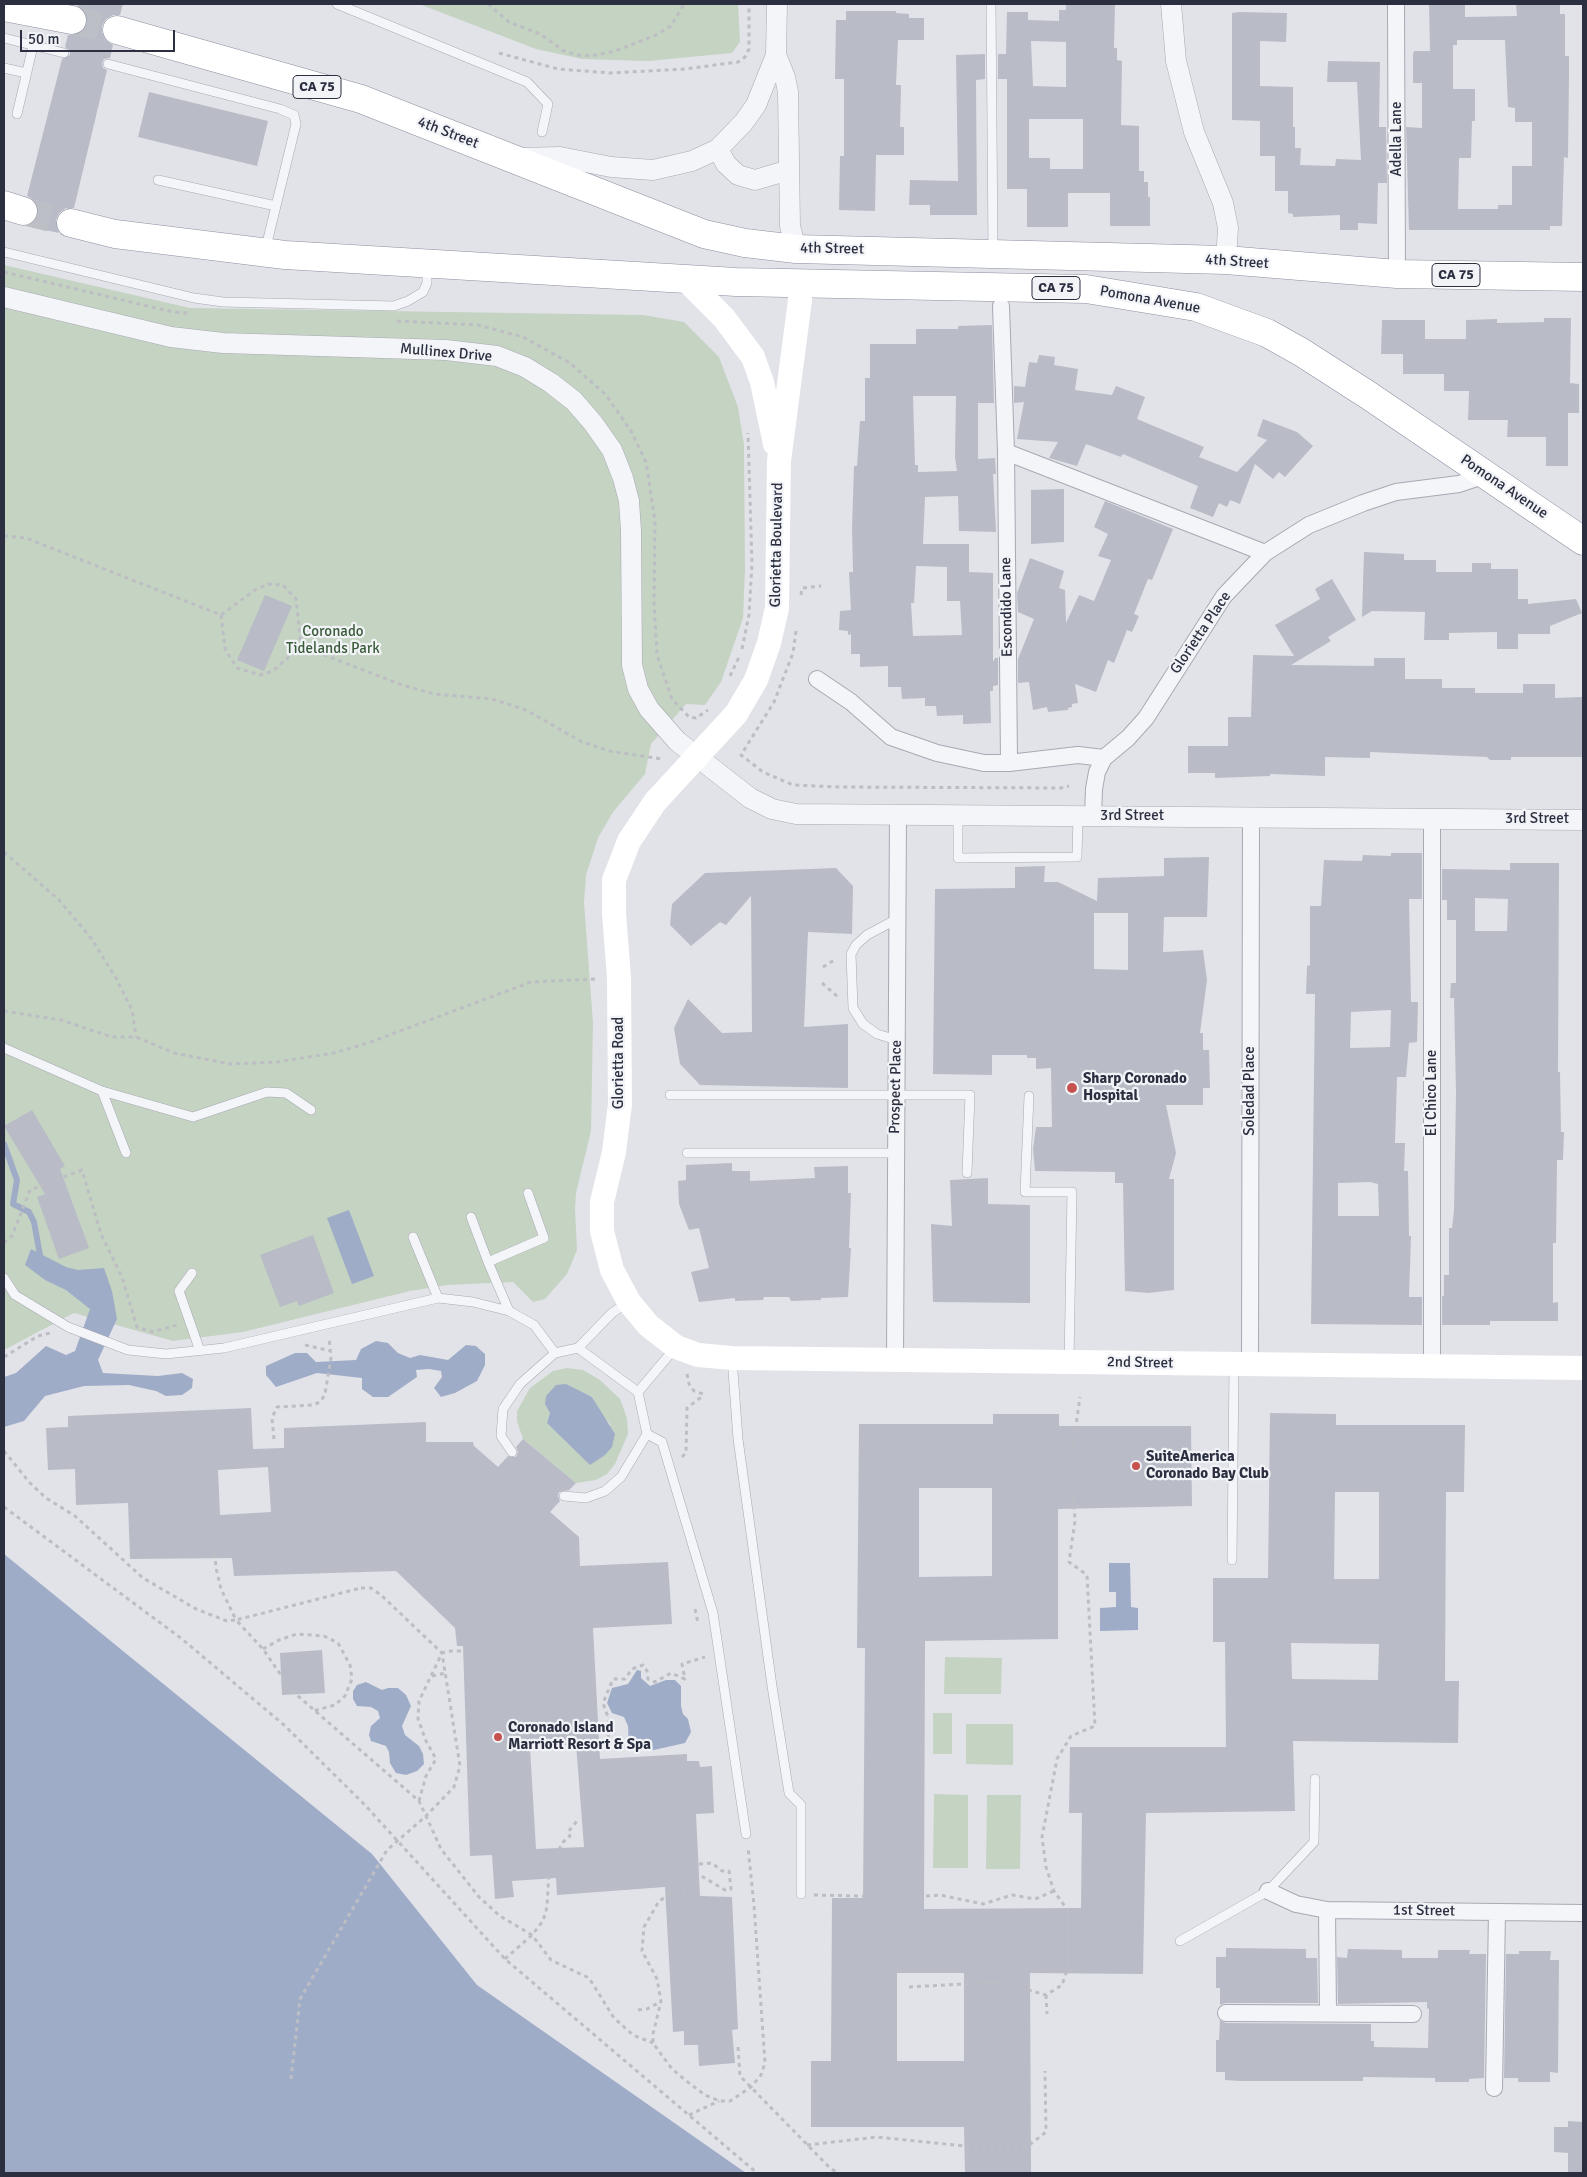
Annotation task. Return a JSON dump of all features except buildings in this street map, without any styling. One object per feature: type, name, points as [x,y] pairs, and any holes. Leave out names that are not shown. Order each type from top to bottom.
[{"type":"highway","points":[[4,6],[72,20]]},
{"type":"highway","name":"4th Street","points":[[116,30],[361,99],[704,234],[744,243],[796,248],[1226,260],[1397,274],[1583,277]]},
{"type":"highway","name":"CA 75","points":[[70,223],[116,234],[265,253],[685,279],[800,284]]},
{"type":"highway","name":"Pomona Avenue","points":[[800,284],[1086,289],[1196,307],[1267,333],[1368,395],[1583,541]]},
{"type":"main road","name":"Glorietta Boulevard","points":[[685,279],[724,318],[753,357],[762,382],[779,461]]},
{"type":"main road","name":"Glorietta Boulevard","points":[[699,757],[736,714],[756,680],[769,643],[777,608],[779,461],[800,300],[800,284]]},
{"type":"main road","name":"Glorietta Road","points":[[687,1358],[648,1324],[629,1302],[612,1270],[602,1231],[602,1202],[614,1152],[620,1104],[619,978],[614,913],[614,880],[629,841],[655,802],[699,757]]},
{"type":"main road","name":"2nd Street","points":[[687,1358],[1583,1368]]},
{"type":"street","points":[[513,158],[560,157],[611,167],[653,170],[692,161],[718,149],[744,122],[756,104],[776,55],[777,4]]},
{"type":"street","points":[[1171,4],[1176,61],[1194,132],[1223,203],[1228,228],[1226,260]]},
{"type":"street","name":"Adella Lane","points":[[1396,4],[1397,274]]},
{"type":"street","points":[[776,55],[785,77],[788,92],[790,226],[796,248]]},
{"type":"street","points":[[718,149],[726,164],[738,175],[755,180],[789,170]]},
{"type":"street","name":"Mullinex Drive","points":[[4,297],[171,337],[223,342],[446,350],[497,356],[525,367],[551,383],[574,401],[593,423],[612,450],[624,478],[629,501],[631,531],[632,665],[638,689],[649,709],[677,741],[699,757]]},
{"type":"street","name":"Escondido Lane","points":[[1001,306],[1006,452],[1009,763]]},
{"type":"street","points":[[1006,452],[1265,553]]},
{"type":"street","name":"Glorietta Place","points":[[1104,758],[1128,738],[1146,718],[1224,596],[1265,553],[1309,525],[1363,503],[1396,492],[1459,484],[1486,474]]},
{"type":"street","points":[[817,679],[851,702],[891,737],[937,753],[984,763],[1009,763],[1078,755],[1104,758],[1098,772],[1086,816]]},
{"type":"street","name":"3rd Street","points":[[699,757],[750,798],[772,809],[796,814],[1583,820]]},
{"type":"street","name":"Prospect Place","points":[[895,1360],[898,814]]},
{"type":"street","name":"Soledad Place","points":[[1242,1364],[1251,817]]},
{"type":"street","name":"El Chico Lane","points":[[1432,819],[1432,1367]]},
{"type":"street","name":"1st Street","points":[[1268,1891],[1296,1904],[1327,1910],[1583,1913]]},
{"type":"street","points":[[1327,1910],[1328,2014]]},
{"type":"street","points":[[1494,2088],[1497,1912]]},
{"type":"street","points":[[1226,2013],[1413,2014]]},
{"type":"lane","points":[[337,4],[527,82],[548,104],[542,132]]},
{"type":"lane","points":[[991,4],[994,253]]},
{"type":"lane","points":[[4,38],[64,53]]},
{"type":"lane","points":[[17,114],[33,46]]},
{"type":"lane","points":[[108,64],[280,109],[294,115],[296,124],[265,253]]},
{"type":"lane","points":[[4,68],[26,73]]},
{"type":"lane","points":[[158,180],[276,206]]},
{"type":"lane","points":[[4,252],[194,298],[222,302],[394,306],[408,301],[423,292],[427,283],[427,263]]},
{"type":"lane","points":[[958,815],[958,858],[1077,857],[1086,816]]},
{"type":"lane","points":[[897,919],[867,935],[856,945],[851,954],[853,1008],[863,1024],[877,1034],[897,1040]]},
{"type":"lane","points":[[4,1048],[102,1091],[193,1117],[267,1092],[286,1093],[311,1110]]},
{"type":"lane","points":[[102,1091],[126,1153]]},
{"type":"lane","points":[[670,1095],[970,1095],[967,1173]]},
{"type":"lane","points":[[1029,1096],[1026,1192],[1072,1192],[1069,1362]]},
{"type":"lane","points":[[687,1153],[895,1153]]},
{"type":"lane","points":[[488,1262],[544,1238],[528,1193]]},
{"type":"lane","points":[[471,1217],[509,1311]]},
{"type":"lane","points":[[413,1237],[438,1298]]},
{"type":"lane","points":[[192,1273],[179,1291],[200,1351]]},
{"type":"lane","points":[[4,1278],[15,1295],[68,1327],[128,1350],[166,1354],[200,1351],[438,1298],[473,1302],[509,1311],[534,1325],[555,1353]]},
{"type":"lane","points":[[512,1452],[501,1436],[503,1409],[520,1384],[555,1353],[578,1348],[612,1314],[629,1302]]},
{"type":"lane","points":[[564,1496],[586,1498],[605,1491],[621,1477],[647,1434],[638,1392],[578,1348]]},
{"type":"lane","points":[[638,1392],[687,1358]]},
{"type":"lane","points":[[732,1358],[738,1439],[769,1668],[789,1793],[801,1805],[801,1894]]},
{"type":"lane","points":[[1232,1560],[1242,1364]]},
{"type":"lane","points":[[647,1434],[662,1442],[713,1613],[746,1834]]},
{"type":"lane","points":[[1180,1941],[1268,1891],[1314,1842],[1315,1779]]},
{"type":"path","points":[[488,4],[509,22],[540,34],[564,51],[577,55],[591,56],[615,51],[654,36],[671,26],[684,4]]},
{"type":"path","points":[[491,51],[558,69],[610,73],[738,62],[745,57],[749,49],[748,4]]},
{"type":"path","points":[[4,272],[173,312],[191,313]]},
{"type":"path","points":[[387,321],[478,325],[523,337],[570,363],[606,395],[631,431],[646,462],[656,521],[654,603],[657,655],[672,699],[689,717],[696,718],[711,708]]},
{"type":"path","points":[[728,681],[741,651],[749,616],[752,564],[748,432]]},
{"type":"path","points":[[4,536],[26,538],[221,615]]},
{"type":"path","points":[[221,615],[255,590],[268,584],[283,585],[296,599],[301,646]]},
{"type":"path","points":[[221,615],[225,649],[237,668],[260,675],[273,671],[301,646]]},
{"type":"path","points":[[301,646],[402,685],[434,694],[492,698],[526,710],[582,742],[601,748],[662,759]]},
{"type":"path","points":[[741,755],[763,772],[793,785],[839,788],[1062,788],[1069,786]]},
{"type":"path","points":[[4,852],[59,900],[91,938],[116,978],[132,1010],[136,1037]]},
{"type":"path","points":[[4,1011],[61,1020],[112,1037],[136,1037],[174,1054],[230,1064],[277,1062],[334,1053],[368,1043],[531,982],[619,978]]},
{"type":"path","points":[[4,1243],[12,1236],[30,1190],[82,1170],[101,1234],[122,1277],[137,1327],[152,1332],[190,1322]]},
{"type":"path","points":[[4,1356],[38,1336],[68,1327]]},
{"type":"path","points":[[274,1439],[272,1418],[277,1407],[314,1405],[321,1401],[325,1394],[331,1351],[329,1336]]},
{"type":"path","points":[[298,1344],[331,1351]]},
{"type":"path","points":[[687,1358],[689,1384],[694,1391],[704,1395]]},
{"type":"path","points":[[1046,1995],[1062,1984],[1068,1968],[1069,1912],[1054,1891],[1046,1867],[1042,1837],[1057,1758],[1071,1736],[1095,1726],[1087,1576],[1069,1562],[1075,1521],[1071,1461],[1080,1397]]},
{"type":"path","points":[[4,1451],[30,1483],[46,1498],[75,1516],[143,1578],[196,1609],[227,1621],[236,1620],[330,1595],[371,1588],[382,1595],[442,1653],[460,1766],[454,1786],[426,1816],[388,1850],[300,2000],[291,2079]]},
{"type":"path","points":[[4,1506],[182,1639],[277,1719],[364,1804],[505,1959],[757,2173]]},
{"type":"path","points":[[213,1533],[216,1568],[222,1589],[236,1620],[263,1649],[291,1690],[418,1801],[441,1850],[470,1888],[500,1916],[532,1935],[551,1960],[561,1967],[582,1973],[589,1978],[614,2018],[623,2027],[653,2043],[672,2069],[705,2095],[720,2101],[730,2101],[751,2088],[760,2075],[765,2063],[754,1905],[746,1834]]},
{"type":"path","points":[[263,1649],[278,1640],[298,1634],[324,1636],[338,1643],[350,1666],[352,1679],[345,1696],[334,1705],[313,1711]]},
{"type":"path","points":[[442,1653],[451,1651],[485,1651]]},
{"type":"path","points":[[418,1801],[426,1776],[436,1759],[426,1741],[418,1719],[419,1701],[442,1653]]},
{"type":"path","points":[[607,1747],[610,1724],[603,1703],[613,1680],[625,1680],[632,1670],[643,1665],[648,1679],[655,1682],[671,1673],[685,1679],[682,1664],[706,1657]]},
{"type":"path","points":[[431,1676],[446,1673]]},
{"type":"path","points":[[505,1959],[532,1935],[546,1914],[549,1871],[562,1843],[570,1836],[568,1832],[577,1821]]},
{"type":"path","points":[[653,2043],[653,2034],[661,2001],[657,1979],[642,1951],[644,1927],[659,1901],[670,1895],[681,1893],[702,1876],[725,1890],[731,1889],[729,1871],[722,1871],[712,1863],[699,1864]]},
{"type":"path","points":[[801,1894],[908,1897],[940,1895],[983,1904],[1012,1895],[1035,1899],[1054,1891]]},
{"type":"path","points":[[908,1987],[1000,1982],[1046,1995]]},
{"type":"path","points":[[1046,1995],[1047,2014]]},
{"type":"path","points":[[638,2010],[647,2009],[661,2001]]},
{"type":"path","points":[[738,2047],[740,2076],[830,2168],[838,2173]]},
{"type":"path","points":[[807,2145],[877,2137],[974,2147],[1028,2146],[1046,2132],[1045,2072]]},
{"type":"path","points":[[689,2115],[720,2101]]},
{"type":"green space","points":[[419,4],[738,4],[740,42],[732,53],[648,61],[582,59],[536,49]]},
{"type":"green space","name":"Coronado Tidelands Park","points":[[4,265],[190,308],[643,315],[684,322],[719,357],[738,407],[744,445],[745,569],[743,618],[721,682],[705,705],[686,704],[651,744],[645,774],[613,812],[598,838],[586,875],[584,902],[593,1023],[591,1131],[576,1193],[577,1250],[567,1274],[545,1299],[533,1302],[513,1282],[447,1285],[410,1291],[243,1332],[173,1341],[74,1313],[4,1350]]},
{"type":"green space","points":[[567,1368],[583,1370],[600,1380],[620,1399],[627,1418],[628,1434],[615,1464],[607,1474],[596,1480],[576,1483],[523,1439],[517,1421],[517,1411],[530,1388],[553,1371]],"holes":[[[585,1394],[592,1397],[602,1415],[611,1425],[547,1423],[550,1413]]]},
{"type":"green space","points":[[945,1657],[1002,1658],[1001,1694],[944,1694]]},
{"type":"green space","points":[[933,1713],[952,1713],[952,1754],[933,1754]]},
{"type":"green space","points":[[966,1724],[1013,1724],[1013,1765],[966,1764]]},
{"type":"green space","points":[[934,1794],[968,1795],[968,1868],[933,1868]]},
{"type":"green space","points":[[987,1795],[1021,1795],[1020,1869],[986,1869]]},
{"type":"water","points":[[349,1210],[374,1276],[352,1284],[327,1218]]},
{"type":"water","points":[[31,1249],[66,1267],[78,1270],[104,1268],[112,1291],[117,1319],[98,1360],[103,1373],[158,1376],[182,1373],[193,1379],[192,1388],[182,1395],[166,1396],[156,1391],[129,1385],[84,1386],[45,1396],[24,1421],[4,1427],[4,1377],[16,1373],[46,1346],[66,1355],[75,1351],[90,1309],[66,1290],[45,1280],[25,1265]]},
{"type":"water","points":[[376,1341],[388,1343],[398,1353],[410,1358],[420,1355],[448,1360],[466,1345],[476,1346],[485,1354],[485,1365],[477,1381],[455,1393],[441,1397],[434,1388],[442,1377],[441,1371],[429,1369],[416,1370],[417,1377],[388,1397],[373,1397],[362,1389],[362,1378],[317,1373],[276,1387],[266,1375],[266,1366],[295,1353],[307,1353],[316,1362],[356,1360],[361,1349]]},
{"type":"water","points":[[566,1384],[592,1397],[615,1434],[612,1447],[605,1455],[590,1465],[547,1423],[550,1413],[545,1404],[546,1396],[556,1385]]},
{"type":"water","points":[[4,1554],[372,1854],[477,1985],[746,2173],[4,2173]]},
{"type":"water","points":[[1109,1563],[1130,1563],[1131,1607],[1138,1608],[1138,1630],[1100,1631],[1100,1608],[1116,1607],[1116,1592],[1109,1592]]},
{"type":"water","points":[[637,1670],[641,1671],[641,1678],[650,1686],[666,1680],[675,1680],[681,1686],[681,1706],[683,1714],[688,1719],[691,1732],[685,1743],[654,1750],[639,1746],[629,1747],[628,1726],[624,1717],[612,1713],[607,1703],[612,1688],[628,1684]]},
{"type":"water","points":[[366,1682],[382,1690],[398,1688],[406,1695],[411,1706],[402,1726],[405,1735],[419,1746],[423,1754],[424,1764],[417,1771],[406,1775],[396,1773],[390,1763],[389,1752],[386,1746],[371,1741],[369,1735],[371,1726],[380,1718],[378,1711],[371,1707],[357,1706],[353,1699],[353,1691],[357,1685]]},
{"type":"waterway","points":[[4,1144],[17,1180],[13,1204],[29,1212],[34,1222],[40,1255]]},
{"type":"tunnel","points":[[72,20],[117,30]]},
{"type":"tunnel","points":[[23,211],[71,223]]},
{"type":"place","name":"Sharp Coronado Hospital","points":[[1072,1088]]},
{"type":"place","name":"SuiteAmerica Coronado Bay Club","points":[[1136,1466]]},
{"type":"place","name":"Coronado Island Marriott Resort & Spa","points":[[498,1737]]}]
